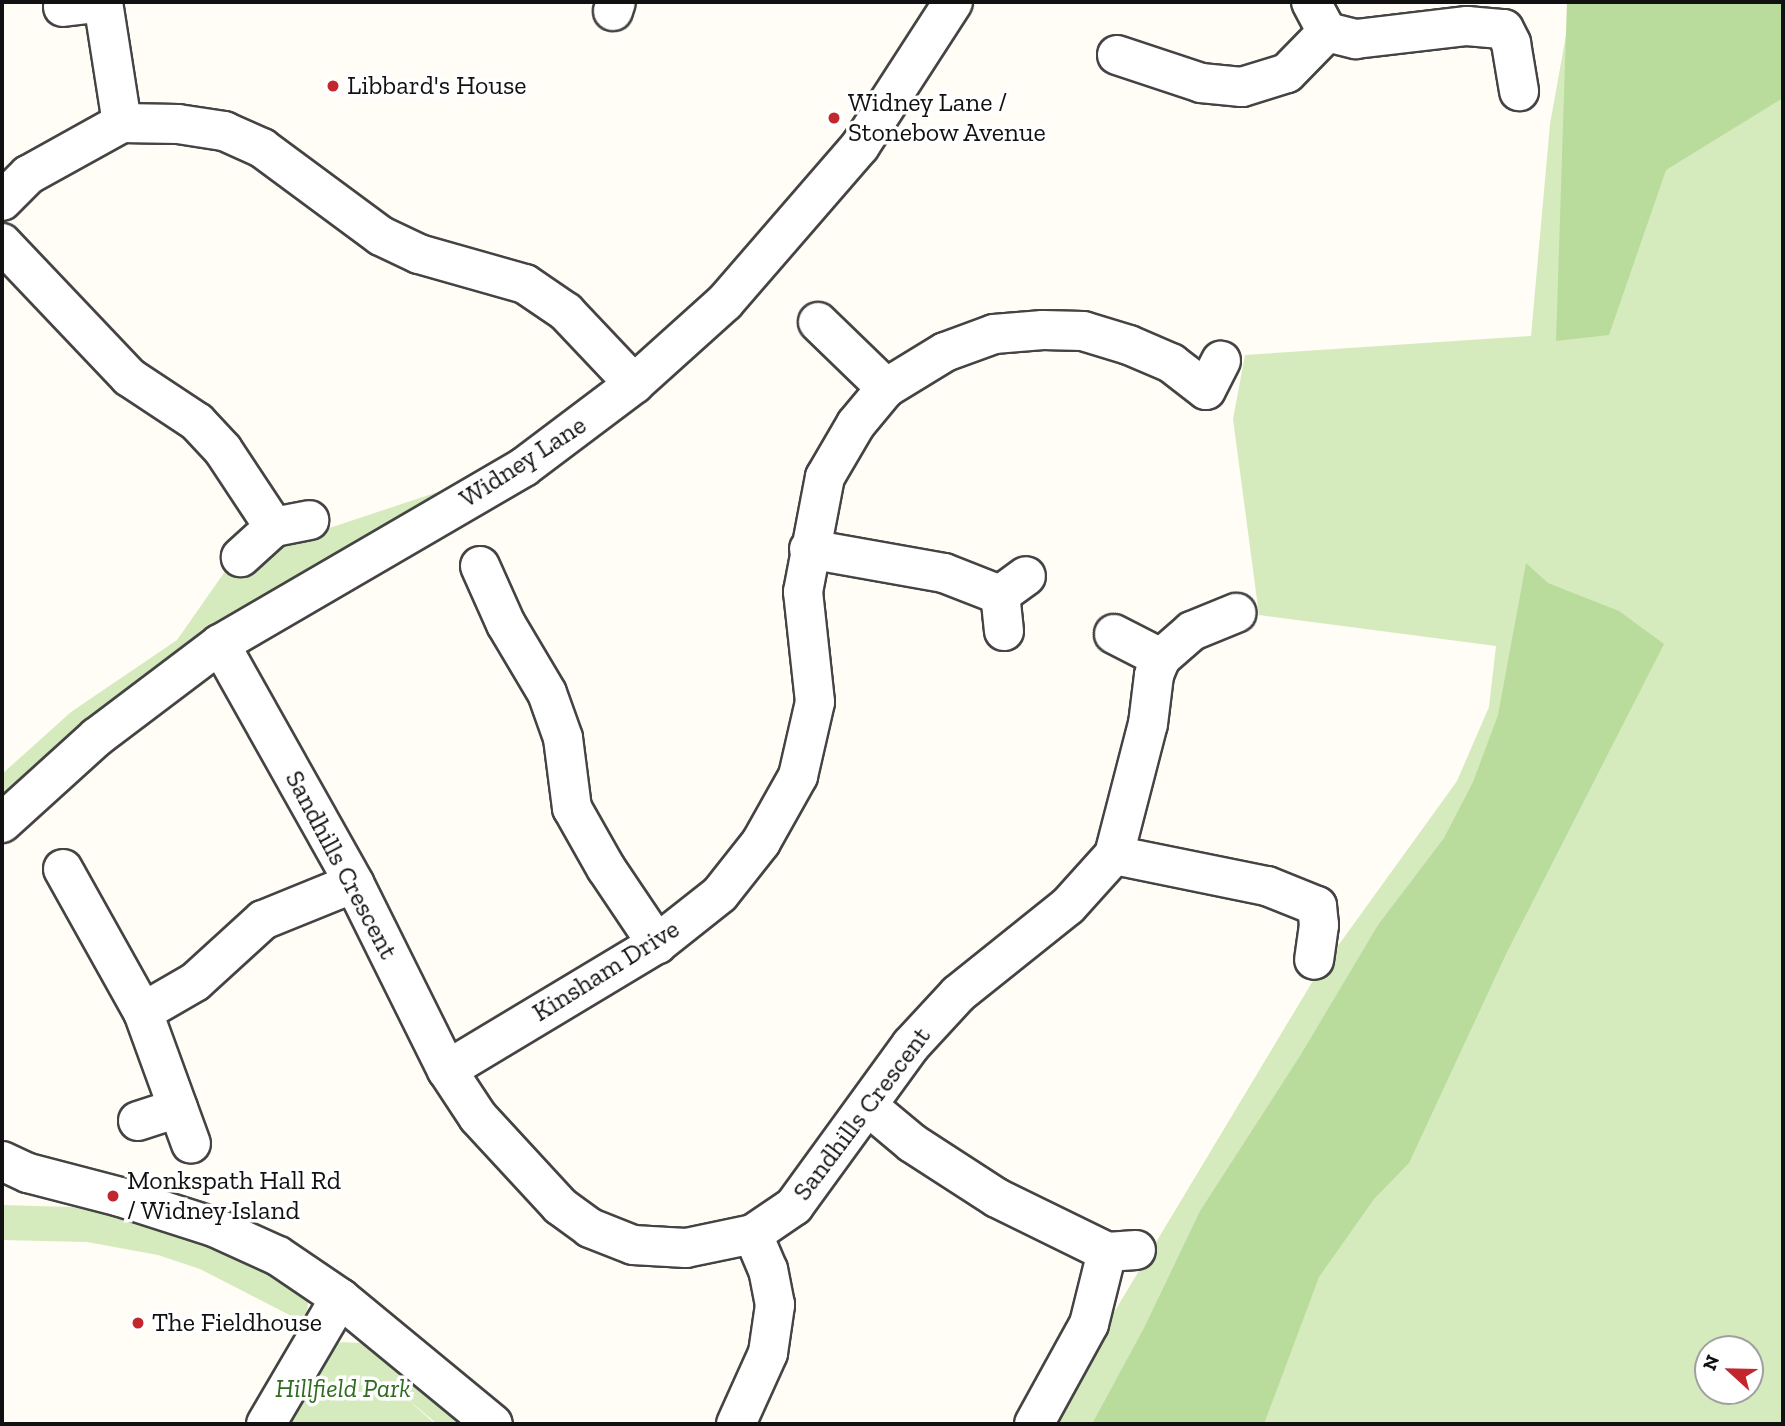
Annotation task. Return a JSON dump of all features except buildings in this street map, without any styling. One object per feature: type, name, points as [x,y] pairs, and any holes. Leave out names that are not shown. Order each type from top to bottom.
[{"type":"street","points":[[63,7],[103,2],[122,123]]},
{"type":"street","name":"Widney Lane","points":[[2,823],[97,737],[220,644],[524,467],[634,384],[725,302],[860,146],[953,2]]},
{"type":"street","points":[[1117,55],[1158,86],[1201,83],[1242,87],[1287,72],[1319,17],[1356,39],[1466,26],[1510,16],[1511,43],[1519,91]]},
{"type":"street","points":[[2,201],[28,175],[122,123],[178,124],[224,131],[262,148],[381,236],[419,254],[525,284],[566,312],[634,384]]},
{"type":"street","points":[[2,243],[129,377],[164,397],[206,431],[291,523],[241,557]]},
{"type":"street","points":[[818,322],[886,387]]},
{"type":"street","name":"Kinsham Drive","points":[[447,1070],[657,944],[720,894],[761,842],[798,776],[815,702],[803,592],[809,549],[825,477],[856,424],[886,387],[945,352],[994,334],[1044,330],[1083,331],[1129,345],[1171,363],[1207,388]]},
{"type":"street","points":[[809,549],[944,573],[1010,601]]},
{"type":"street","points":[[480,566],[506,624],[547,693],[563,738],[572,808],[606,868],[657,944]]},
{"type":"street","points":[[1114,634],[1161,658],[1192,631],[1236,613]]},
{"type":"street","name":"Sandhills Crescent","points":[[220,644],[354,883],[447,1070],[478,1117],[513,1159],[560,1206],[590,1228],[633,1245],[686,1248],[753,1234],[794,1206],[869,1107],[911,1045],[958,993],[1068,906],[1114,855],[1148,724],[1154,674],[1161,658]]},
{"type":"street","points":[[1114,855],[1267,886],[1317,906],[1319,925],[1314,960]]},
{"type":"street","points":[[63,869],[144,1012],[191,1144]]},
{"type":"street","points":[[144,1012],[195,982],[263,920],[354,883]]},
{"type":"street","points":[[869,1107],[912,1143],[997,1198],[1122,1251],[1089,1324],[1034,1424]]},
{"type":"street","points":[[138,1121],[178,1108]]},
{"type":"street","points":[[10,1169],[120,1197],[214,1227],[278,1256],[340,1298],[493,1424]]},
{"type":"street","points":[[736,1424],[768,1353],[775,1305],[768,1270],[753,1234]]},
{"type":"street","points":[[265,1424],[340,1298]]},
{"type":"green space","points":[[1567,2],[1783,2],[1783,98],[1666,170],[1609,335],[1556,341]]},
{"type":"green space","points":[[1572,2],[1783,2],[1783,1424],[1047,1424],[1314,979],[1457,781],[1489,707],[1496,646],[1259,615],[1233,419],[1245,355],[1531,336],[1550,124]]},
{"type":"green space","points":[[477,479],[2,815],[2,774],[71,712],[177,640],[233,560]]},
{"type":"green space","points":[[1526,563],[1548,583],[1619,611],[1664,644],[1507,952],[1409,1163],[1374,1199],[1319,1277],[1264,1424],[1092,1424],[1144,1328],[1200,1211],[1300,1056],[1378,925],[1444,838],[1473,782],[1498,715]]},
{"type":"green space","points":[[2,1205],[72,1207],[140,1220],[228,1247],[297,1285],[308,1301],[307,1324],[200,1269],[158,1255],[87,1242],[2,1240]]},
{"type":"green space","name":"Hillfield Park","points":[[342,1342],[378,1344],[475,1424],[437,1424],[405,1397],[435,1424],[283,1424],[327,1348]]},
{"type":"place","name":"Libbard's House","points":[[333,86]]},
{"type":"place","name":"Widney Lane / Stonebow Avenue","points":[[834,118]]},
{"type":"place","name":"Monkspath Hall Rd / Widney Island","points":[[113,1196]]},
{"type":"place","name":"The Fieldhouse","points":[[138,1323]]}]
